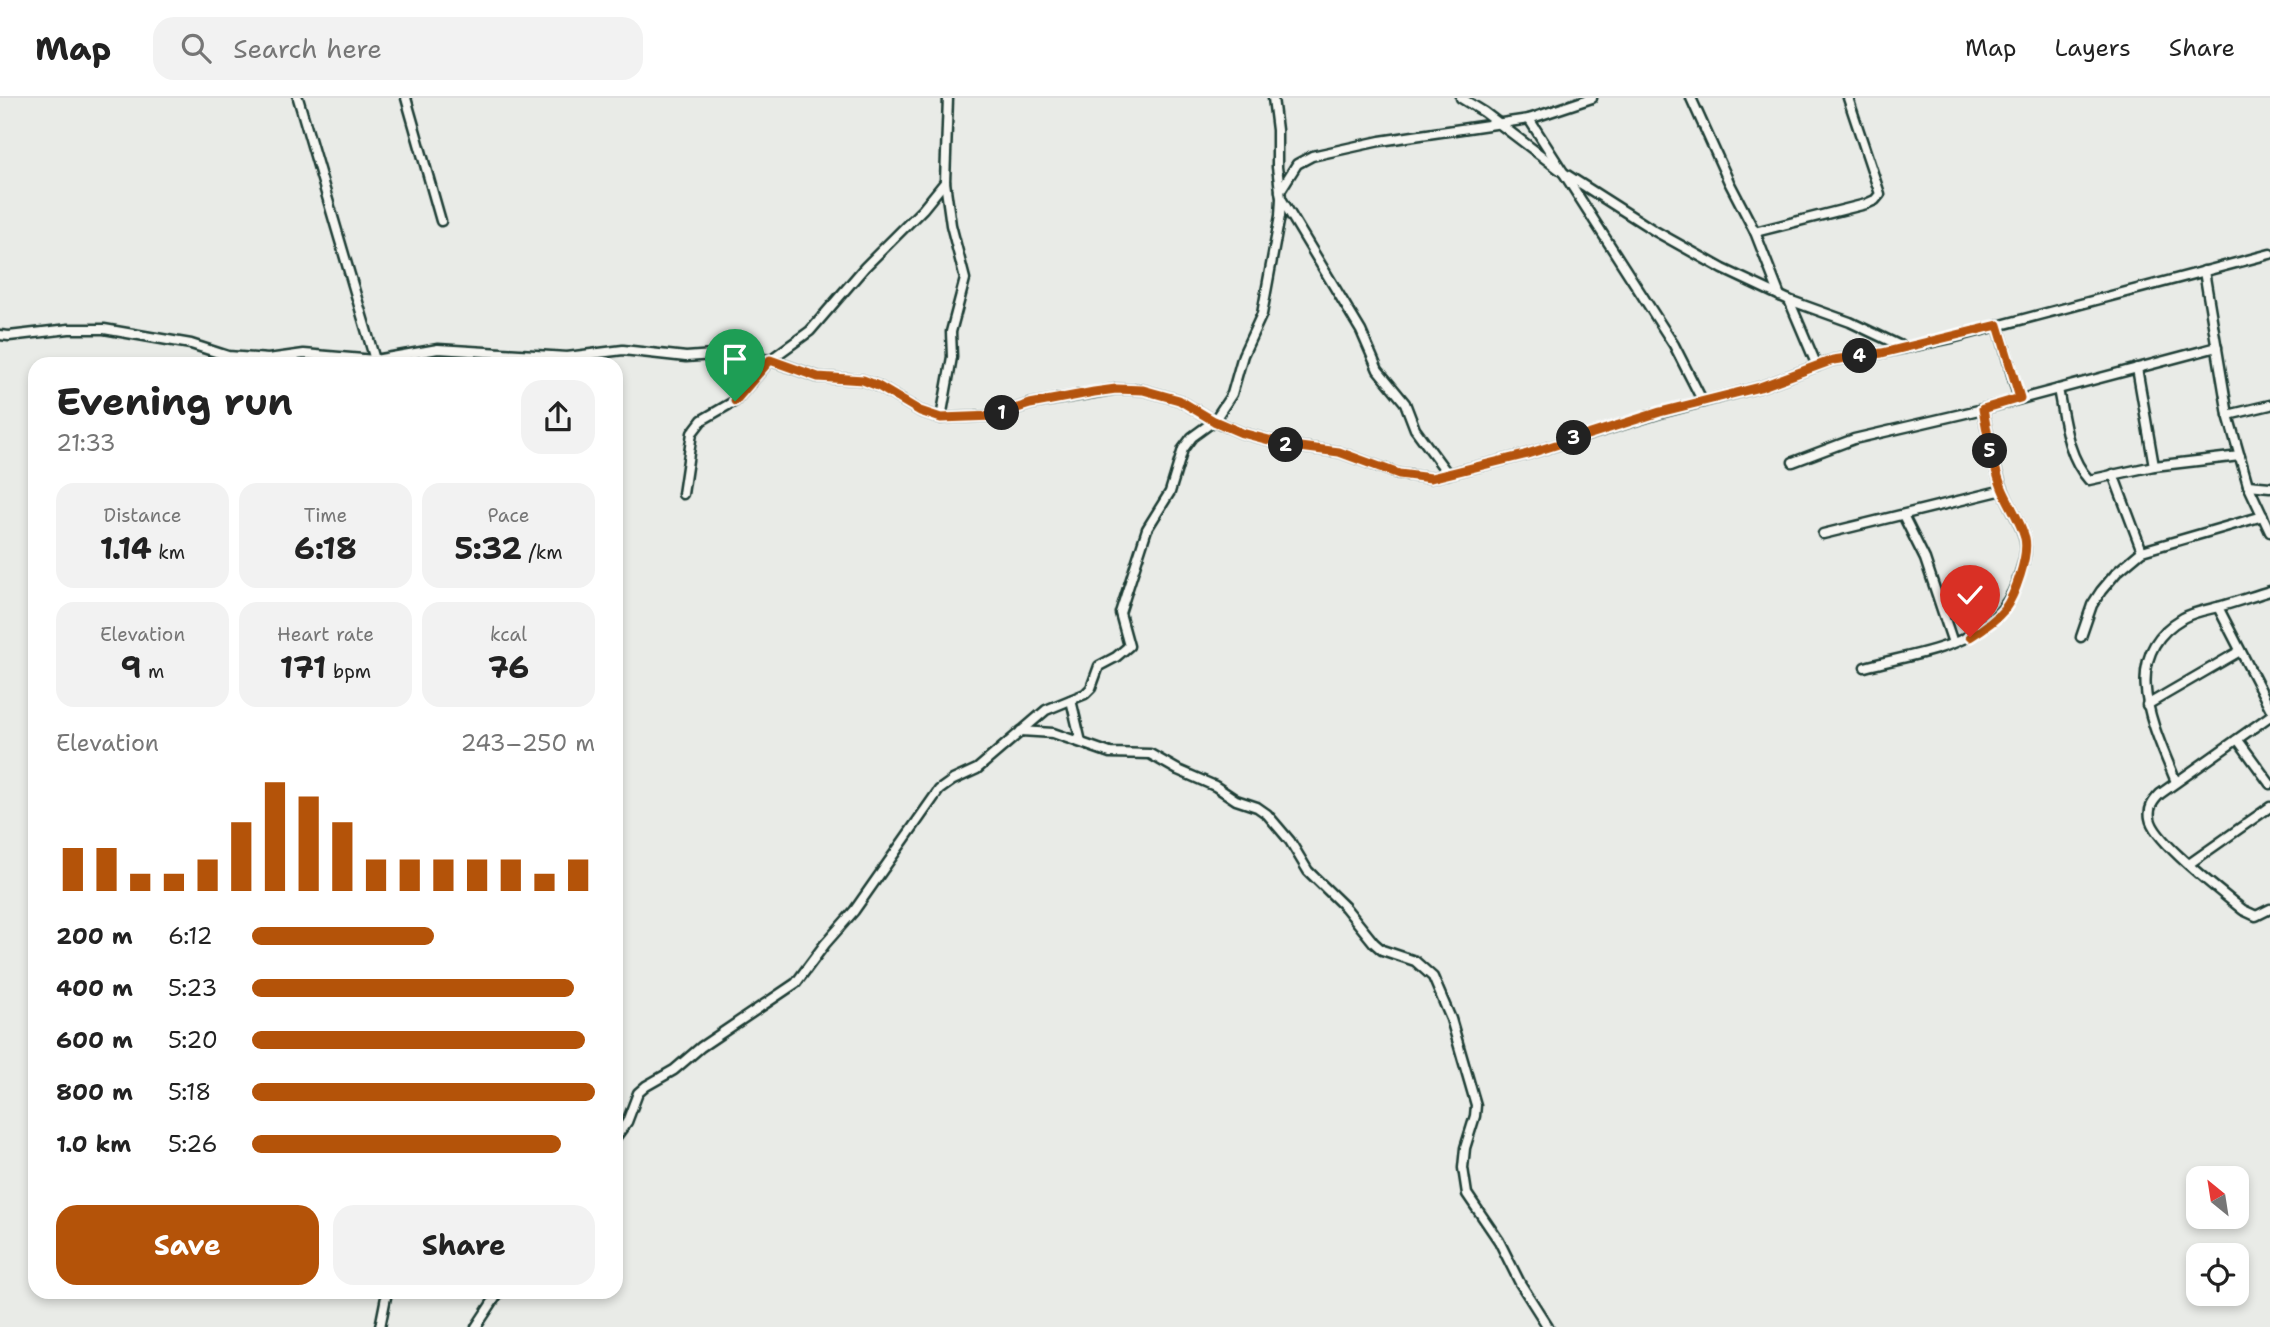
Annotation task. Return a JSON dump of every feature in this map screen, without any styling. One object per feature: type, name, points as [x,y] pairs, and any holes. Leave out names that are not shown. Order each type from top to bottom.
[{"type":"street","points":[[298,98],[374,357]]},
{"type":"street","points":[[406,98],[442,221]]},
{"type":"street","points":[[941,418],[952,357],[951,332],[965,279],[951,225],[945,182],[948,98]]},
{"type":"street","points":[[623,1126],[638,1093],[646,1086],[674,1070],[701,1047],[796,983],[854,911],[939,790],[953,780],[978,769],[1051,707],[1088,692],[1099,666],[1129,646],[1120,613],[1139,550],[1155,513],[1170,492],[1183,449],[1192,437],[1214,421],[1232,394],[1243,355],[1262,314],[1280,216],[1281,195],[1273,98]]},
{"type":"street","points":[[1461,98],[1564,173],[1655,231],[1723,269],[1784,298],[1850,323],[1905,348]]},
{"type":"street","points":[[1281,195],[1297,164],[1312,156],[1380,141],[1529,118],[1592,98]]},
{"type":"street","points":[[1691,98],[1817,366]]},
{"type":"street","points":[[1755,232],[1866,204],[1880,194],[1848,98]]},
{"type":"street","points":[[1529,118],[1674,345],[1703,402]]},
{"type":"street","points":[[683,494],[692,433],[696,426],[735,401],[770,360],[810,331],[865,267],[923,209],[945,182]]},
{"type":"street","points":[[1281,195],[1361,331],[1378,370],[1405,403],[1415,429],[1448,474]]},
{"type":"street","points":[[392,357],[438,349],[567,357],[624,350],[686,357],[727,354],[770,360],[818,377],[863,380],[920,411],[941,418],[993,416],[1030,404],[1116,389],[1143,390],[1192,406],[1214,421],[1242,433],[1292,446],[1348,455],[1399,474],[1431,478],[1524,455],[1660,412],[1760,387],[1833,360],[1952,338],[2270,254]]},
{"type":"street","points":[[2204,271],[2228,415],[2248,485],[2270,532]]},
{"type":"street","points":[[1998,325],[2020,398]]},
{"type":"street","points":[[0,335],[69,328],[104,329],[248,357]]},
{"type":"street","points":[[1793,462],[1854,439],[1983,409],[2217,347]]},
{"type":"street","points":[[282,357],[304,354],[340,357]]},
{"type":"street","points":[[2137,368],[2154,466]]},
{"type":"street","points":[[2058,389],[2068,438],[2088,480],[2154,466],[2240,456]]},
{"type":"street","points":[[2228,415],[2270,405]]},
{"type":"street","points":[[1865,667],[1970,637],[1989,625],[2006,608],[2018,580],[2025,554],[2025,538],[1991,457],[1983,409]]},
{"type":"street","points":[[2113,474],[2142,551]]},
{"type":"street","points":[[2248,485],[2270,487]]},
{"type":"street","points":[[1823,534],[2003,490]]},
{"type":"street","points":[[1903,514],[1925,559],[1953,643]]},
{"type":"street","points":[[2081,637],[2092,605],[2101,591],[2117,572],[2142,551],[2263,516]]},
{"type":"street","points":[[2176,782],[2147,705],[2144,677],[2150,653],[2162,635],[2183,618],[2270,591]]},
{"type":"street","points":[[2218,607],[2270,708]]},
{"type":"street","points":[[2147,705],[2240,651]]},
{"type":"street","points":[[1071,700],[1081,742]]},
{"type":"street","points":[[2270,716],[2176,782],[2154,801],[2150,810],[2150,821],[2169,846],[2249,914],[2256,916],[2270,909]]},
{"type":"street","points":[[1021,731],[1047,732],[1110,752],[1150,754],[1215,786],[1236,800],[1262,810],[1283,832],[1308,871],[1345,907],[1374,943],[1382,950],[1415,961],[1433,978],[1451,1019],[1476,1105],[1465,1148],[1463,1168],[1467,1194],[1499,1241],[1520,1283],[1548,1327]]},
{"type":"street","points":[[2238,740],[2270,784]]},
{"type":"street","points":[[2189,864],[2270,807]]},
{"type":"street","points":[[380,1327],[386,1299]]},
{"type":"street","points":[[476,1327],[494,1299]]},
{"type":"route","points":[[735,401],[770,360],[818,377],[863,380],[920,411],[941,418],[993,416],[1030,404],[1094,392],[1116,389],[1143,390],[1179,400],[1214,421],[1242,433],[1292,446],[1339,452],[1399,474],[1431,478],[1546,449],[1660,412],[1760,387],[1833,360],[1882,353],[1998,325],[2020,398],[1983,409],[1991,457],[2025,538],[2025,554],[2006,608],[1989,625],[1970,637]]}]
